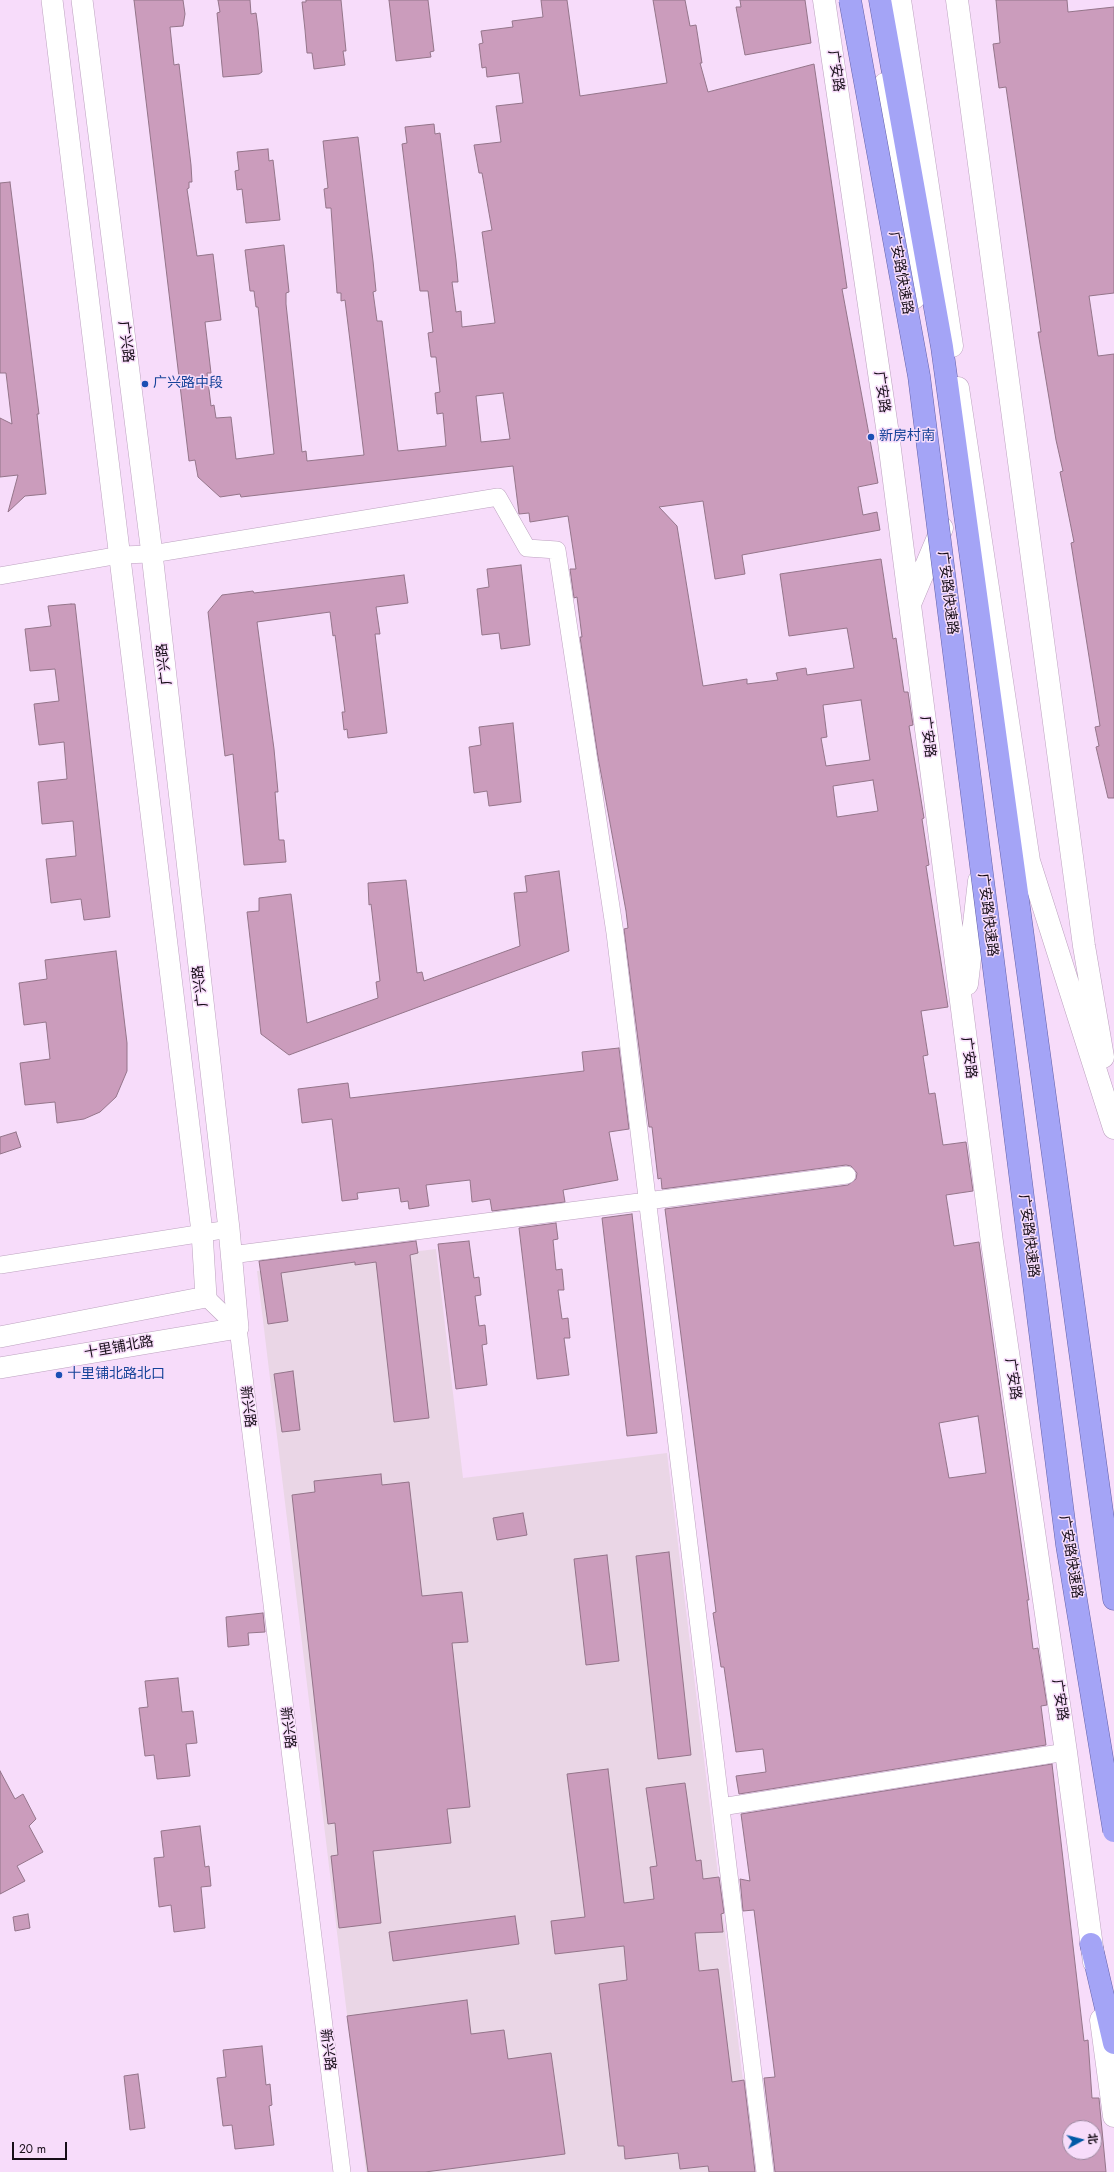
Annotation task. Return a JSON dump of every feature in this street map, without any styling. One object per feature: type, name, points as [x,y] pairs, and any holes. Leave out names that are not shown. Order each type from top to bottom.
[{"type":"highway","name":"广安路快速路","points":[[850,0],[919,376],[1067,1545],[1114,1831]]},
{"type":"highway","name":"广安路快速路","points":[[880,0],[942,347],[1114,1598]]},
{"type":"highway","points":[[1091,1944],[1114,2043]]},
{"type":"main road","name":"广安路","points":[[824,0],[886,426],[993,1250],[1066,1752],[1114,2116]]},
{"type":"main road","points":[[874,0],[986,822],[963,1016]]},
{"type":"main road","points":[[900,0],[1029,861],[1114,1128]]},
{"type":"main road","points":[[957,0],[1083,938],[1114,1119]]},
{"type":"main road","points":[[910,604],[945,521]]},
{"type":"street","name":"广兴路","points":[[52,0],[202,1232],[206,1297]]},
{"type":"street","name":"广兴路","points":[[82,0],[152,554],[229,1229],[238,1328]]},
{"type":"street","points":[[0,576],[120,555],[152,554],[498,497],[527,548],[557,550],[615,933],[765,2172]]},
{"type":"street","points":[[231,1255],[648,1199],[847,1175]]},
{"type":"street","points":[[0,1265],[202,1232],[229,1229]]},
{"type":"street","points":[[0,1337],[206,1297],[238,1328]]},
{"type":"street","name":"十里铺北路","points":[[0,1368],[238,1328]]},
{"type":"street","name":"新兴路","points":[[238,1328],[342,2172]]},
{"type":"street","points":[[721,1807],[1066,1752]]},
{"type":"shaded area","points":[[436,1249],[463,1478],[667,1453],[754,2172],[366,2172],[257,1271]]},
{"type":"building","points":[[134,0],[183,0],[185,14],[183,26],[170,27],[174,65],[179,64],[191,165],[192,182],[189,182],[189,188],[187,189],[197,256],[213,254],[221,320],[205,322],[211,373],[207,373],[211,406],[214,405],[216,418],[231,417],[236,459],[274,454],[258,307],[256,307],[254,291],[250,291],[245,250],[284,245],[289,292],[286,293],[286,304],[302,452],[306,451],[307,461],[364,455],[345,300],[341,301],[341,293],[337,293],[331,208],[326,208],[324,189],[328,188],[323,141],[358,137],[376,291],[373,292],[377,321],[382,321],[398,451],[446,446],[443,413],[437,414],[435,393],[440,392],[436,357],[431,357],[428,333],[433,332],[428,291],[420,291],[402,144],[407,143],[405,127],[434,124],[435,134],[440,133],[458,282],[452,282],[456,312],[461,311],[462,327],[495,323],[482,232],[492,230],[482,173],[479,173],[474,145],[501,142],[496,106],[523,103],[519,73],[487,77],[486,67],[482,68],[479,44],[483,43],[481,31],[513,27],[512,21],[543,17],[541,0],[567,0],[580,96],[667,83],[653,0],[685,0],[690,26],[696,25],[702,63],[700,63],[708,92],[814,64],[847,288],[842,289],[878,483],[858,487],[863,515],[877,512],[880,530],[742,555],[745,574],[715,579],[703,501],[659,507],[677,526],[703,686],[747,679],[747,684],[778,680],[776,673],[806,668],[807,675],[854,668],[847,628],[789,636],[780,574],[881,559],[893,639],[896,638],[904,692],[908,692],[913,725],[909,726],[924,818],[922,819],[929,865],[926,866],[948,1007],[921,1011],[928,1055],[923,1056],[929,1094],[935,1093],[943,1145],[966,1142],[973,1191],[946,1195],[954,1246],[979,1242],[1029,1600],[1027,1600],[1033,1649],[1038,1648],[1047,1705],[1041,1706],[1046,1745],[739,1794],[736,1776],[766,1772],[763,1749],[736,1752],[724,1667],[721,1667],[713,1613],[716,1612],[665,1209],[848,1185],[856,1179],[857,1173],[851,1166],[846,1165],[662,1189],[661,1178],[658,1179],[652,1127],[649,1127],[624,929],[628,928],[626,911],[598,757],[580,637],[582,637],[577,597],[574,598],[570,569],[576,569],[568,516],[530,522],[529,513],[519,514],[513,466],[241,497],[240,494],[220,497],[198,477],[195,460],[189,461]],"holes":[[[503,393],[510,439],[481,442],[476,396]],[[861,700],[870,760],[826,766],[821,738],[827,737],[823,705]],[[873,780],[878,811],[837,817],[833,786]],[[978,1416],[986,1473],[949,1478],[939,1423]]]},
{"type":"building","points":[[218,0],[250,0],[251,14],[256,13],[258,28],[262,72],[259,74],[223,77],[217,13],[220,12]]},
{"type":"building","points":[[306,0],[341,0],[346,51],[343,51],[345,65],[314,69],[312,53],[307,53],[302,2],[306,2]]},
{"type":"building","points":[[389,0],[428,0],[434,51],[430,52],[431,57],[396,61]]},
{"type":"building","points":[[740,0],[805,0],[811,43],[745,55],[736,7],[741,7]]},
{"type":"building","points":[[996,0],[1067,0],[1068,12],[1114,7],[1114,293],[1089,296],[1098,356],[1114,354],[1114,798],[1108,798],[1096,747],[1099,746],[1095,727],[1100,726],[1071,543],[1074,542],[1060,472],[1063,471],[1056,440],[1038,332],[1041,332],[1006,87],[999,88],[993,44],[1000,43]]},
{"type":"building","points":[[268,149],[269,161],[273,160],[280,220],[246,223],[242,189],[237,190],[235,171],[239,170],[237,152]]},
{"type":"building","points":[[10,182],[39,414],[37,414],[46,494],[25,496],[8,512],[18,475],[0,477],[0,418],[12,424],[6,373],[0,373],[0,183]]},
{"type":"building","points":[[521,565],[530,645],[501,649],[499,633],[482,635],[477,589],[489,587],[487,569]]},
{"type":"building","points":[[404,575],[408,603],[376,607],[380,634],[375,634],[387,733],[348,738],[347,729],[344,730],[342,712],[345,712],[335,635],[333,636],[330,612],[257,622],[274,749],[278,792],[275,792],[279,840],[284,840],[286,862],[244,865],[233,754],[225,756],[208,612],[222,595],[253,591],[254,593]]},
{"type":"building","points":[[75,604],[110,917],[84,920],[81,899],[51,903],[46,859],[76,856],[73,821],[42,824],[38,782],[67,779],[64,742],[39,745],[34,704],[59,701],[55,669],[30,671],[25,629],[51,626],[48,606]]},
{"type":"building","points":[[513,723],[521,802],[489,806],[487,791],[474,793],[469,747],[481,745],[479,727]]},
{"type":"building","points":[[559,871],[569,951],[289,1055],[261,1034],[247,912],[259,911],[259,898],[291,894],[307,1023],[378,998],[376,982],[380,981],[371,904],[369,905],[368,883],[406,880],[417,973],[422,972],[424,981],[520,946],[514,893],[527,892],[525,876]]},
{"type":"building","points":[[116,951],[127,1043],[127,1071],[116,1097],[100,1112],[84,1119],[57,1123],[55,1102],[25,1105],[20,1063],[50,1059],[46,1022],[24,1025],[19,983],[47,979],[45,960]]},
{"type":"building","points":[[619,1048],[629,1129],[609,1132],[618,1180],[563,1190],[565,1202],[492,1211],[490,1199],[472,1202],[470,1180],[426,1185],[429,1206],[409,1209],[408,1201],[401,1202],[399,1188],[357,1193],[358,1199],[342,1201],[332,1119],[302,1123],[298,1089],[348,1083],[350,1098],[584,1071],[582,1052]]},
{"type":"building","points":[[16,1132],[21,1147],[0,1154],[0,1137]]},
{"type":"building","points":[[632,1214],[657,1433],[627,1436],[602,1218]]},
{"type":"building","points":[[556,1223],[558,1239],[553,1240],[556,1270],[562,1269],[564,1290],[558,1290],[562,1319],[568,1318],[570,1338],[564,1338],[569,1375],[537,1379],[519,1228]]},
{"type":"building","points":[[416,1241],[418,1253],[410,1255],[429,1418],[394,1422],[376,1262],[355,1265],[355,1262],[281,1273],[288,1321],[268,1324],[259,1261]]},
{"type":"building","points":[[469,1241],[474,1278],[479,1277],[481,1295],[475,1296],[479,1326],[485,1325],[487,1344],[482,1345],[487,1385],[456,1389],[438,1244]]},
{"type":"building","points":[[293,1371],[300,1430],[282,1432],[274,1374]]},
{"type":"building","points":[[381,1474],[382,1485],[409,1482],[422,1596],[462,1592],[468,1642],[452,1643],[470,1807],[447,1809],[451,1843],[373,1851],[381,1923],[339,1928],[331,1856],[338,1855],[335,1823],[328,1824],[292,1495],[315,1492],[314,1481]]},
{"type":"building","points":[[523,1513],[527,1535],[497,1540],[493,1518]]},
{"type":"building","points":[[669,1552],[691,1755],[658,1759],[636,1556]]},
{"type":"building","points":[[607,1555],[619,1661],[586,1665],[574,1559]]},
{"type":"building","points":[[263,1613],[265,1632],[248,1633],[249,1645],[228,1647],[226,1617]]},
{"type":"building","points":[[178,1678],[182,1712],[193,1711],[197,1743],[186,1744],[190,1776],[157,1779],[154,1755],[145,1756],[139,1708],[148,1707],[145,1681]]},
{"type":"building","points":[[1052,1764],[1084,2041],[1088,2040],[1092,2098],[1099,2098],[1101,2120],[1062,2120],[1062,2160],[1102,2160],[1102,2130],[1106,2172],[775,2172],[764,2078],[775,2077],[754,1910],[743,1911],[740,1879],[750,1881],[741,1814]]},
{"type":"building","points":[[608,1769],[624,1903],[654,1899],[650,1867],[657,1866],[646,1788],[685,1783],[696,1861],[701,1860],[703,1879],[719,1877],[724,1913],[721,1914],[723,1932],[695,1933],[699,1971],[718,1969],[732,2082],[744,2080],[755,2172],[709,2172],[708,2166],[680,2169],[678,2153],[625,2159],[624,2146],[618,2146],[599,1984],[627,1980],[624,1946],[555,1954],[551,1921],[585,1917],[567,1774]]},
{"type":"building","points":[[0,1771],[15,1799],[23,1794],[36,1819],[29,1826],[43,1852],[17,1866],[25,1881],[0,1894]]},
{"type":"building","points":[[200,1826],[205,1867],[209,1866],[211,1886],[201,1887],[205,1928],[174,1932],[171,1905],[159,1907],[154,1858],[164,1857],[161,1831]]},
{"type":"building","points":[[28,1914],[30,1928],[15,1931],[13,1917]]},
{"type":"building","points":[[515,1916],[519,1944],[393,1961],[389,1932]]},
{"type":"building","points":[[467,2000],[471,2034],[504,2030],[508,2059],[551,2053],[565,2154],[425,2172],[368,2172],[347,2016]]},
{"type":"building","points":[[262,2046],[266,2085],[270,2084],[272,2105],[269,2106],[274,2145],[235,2149],[232,2125],[223,2126],[217,2078],[226,2077],[223,2050]]},
{"type":"building","points":[[138,2074],[145,2128],[130,2130],[124,2076]]},
{"type":"place","name":"广兴路中段","points":[[145,384]]},
{"type":"place","name":"新房村南","points":[[871,437]]},
{"type":"place","name":"十里铺北路北口","points":[[59,1375]]}]
